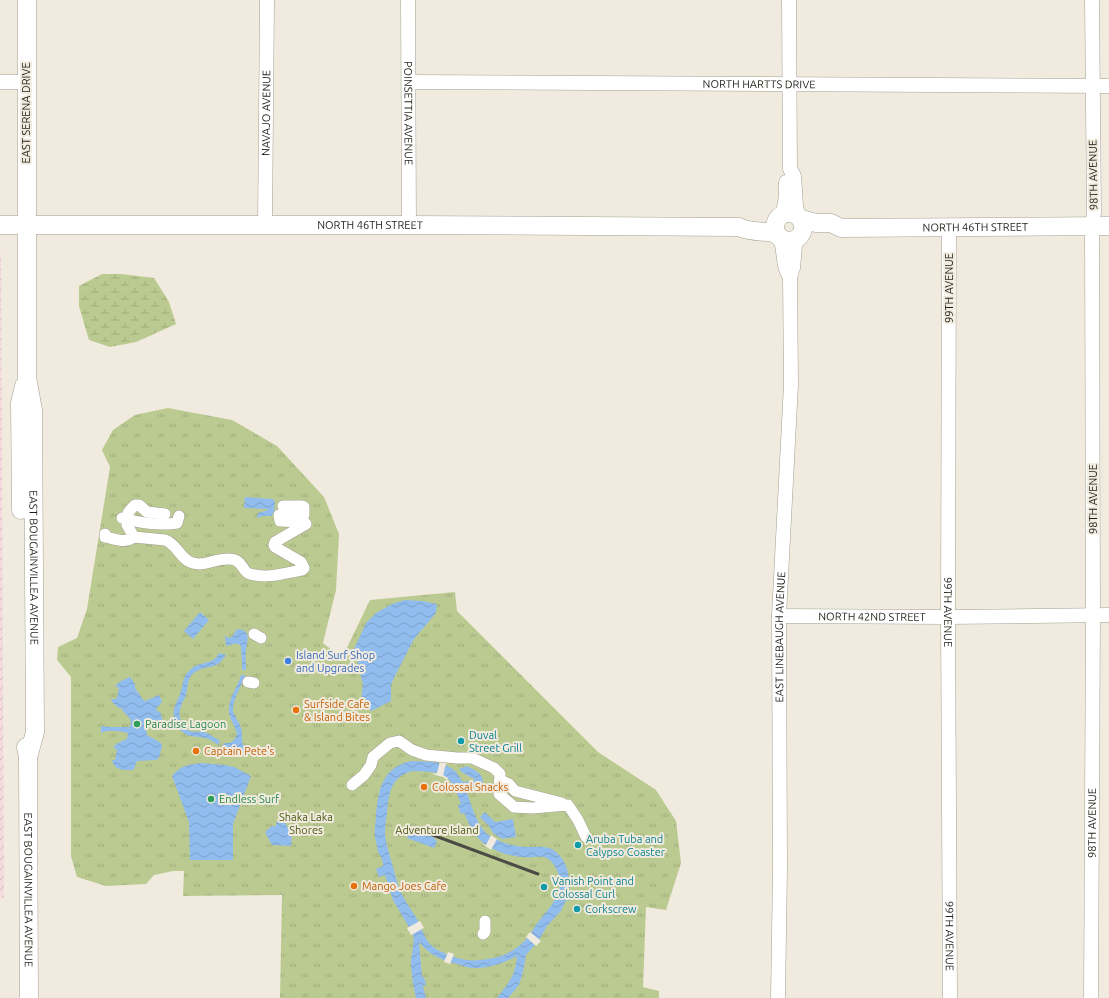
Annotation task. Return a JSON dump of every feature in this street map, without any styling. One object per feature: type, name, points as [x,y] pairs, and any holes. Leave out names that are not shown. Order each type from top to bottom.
[{"type":"street","name":"EAST SERENA DRIVE","points":[[26,225],[27,0]]},
{"type":"street","name":"NAVAJO AVENUE","points":[[265,225],[267,0]]},
{"type":"street","name":"POINSETTIA AVENUE","points":[[408,0],[409,225]]},
{"type":"street","name":"EAST LINEBAUGH AVENUE","points":[[778,998],[780,869],[779,616],[790,384],[790,277],[793,268],[795,246],[789,227],[796,206],[794,176],[790,169],[789,0]]},
{"type":"street","name":"98TH AVENUE","points":[[1091,998],[1093,615],[1101,226],[1094,213],[1092,0]]},
{"type":"street","points":[[0,82],[26,82]]},
{"type":"street","name":"NORTH HARTTS DRIVE","points":[[408,82],[1109,86]]},
{"type":"street","name":"NORTH 46TH STREET","points":[[0,225],[739,227],[747,230],[764,231],[816,223],[831,223],[841,228],[1101,226]]},
{"type":"street","name":"EAST BOUGAINVILLEA AVENUE","points":[[26,225],[26,377],[20,403],[23,732],[28,758],[29,998]]},
{"type":"street","name":"99TH AVENUE","points":[[949,227],[948,617],[950,998]]},
{"type":"street","points":[[124,519],[135,505],[139,505],[147,512],[165,514]]},
{"type":"street","points":[[105,534],[105,537],[124,541],[130,540],[134,537],[169,541],[174,544],[184,559],[189,562],[201,564],[230,559],[238,562],[249,574],[270,576],[302,570],[304,568],[301,562],[274,545],[275,542],[306,524],[304,522],[280,521],[279,515],[304,515],[304,507],[302,506],[283,506]]},
{"type":"street","points":[[124,519],[149,524],[168,525],[177,523],[179,516]]},
{"type":"street","points":[[124,519],[134,537]]},
{"type":"street","name":"NORTH 42ND STREET","points":[[779,616],[948,617],[1109,615]]},
{"type":"street","points":[[352,785],[364,775],[371,765],[373,757],[390,743],[399,741],[412,750],[426,755],[472,758],[498,771],[500,774],[499,794],[514,807],[532,808],[568,804]]},
{"type":"street","points":[[500,780],[509,784],[515,791],[568,804],[586,837]]},
{"type":"shaded area","points":[[1,255],[4,899],[0,897]]},
{"type":"green space","points":[[102,274],[121,274],[154,278],[169,302],[176,324],[136,342],[110,347],[89,340],[79,306],[79,286]]},
{"type":"green space","name":"Adventure Island","points":[[168,408],[232,420],[277,446],[324,497],[339,534],[336,590],[323,643],[342,658],[370,600],[455,592],[457,611],[598,752],[656,790],[676,821],[681,863],[666,910],[646,907],[643,987],[659,991],[659,998],[280,998],[282,895],[183,896],[184,871],[173,871],[154,875],[146,884],[106,886],[77,877],[71,856],[71,677],[57,660],[58,647],[77,638],[87,609],[110,467],[102,450],[113,430],[135,415]]},
{"type":"water","points":[[245,497],[273,499],[275,502],[274,512],[271,516],[257,518],[258,513],[268,509],[244,508]]},
{"type":"water","points":[[405,600],[437,604],[436,613],[414,639],[397,672],[391,684],[391,701],[371,711],[361,701],[363,684],[354,649],[366,623],[376,613],[392,604]]},
{"type":"water","points":[[200,612],[209,620],[193,639],[184,631]]},
{"type":"water","points":[[239,629],[246,632],[248,637],[246,670],[242,670],[241,646],[236,644],[226,646],[225,636],[229,638],[232,637],[236,630]]},
{"type":"water","points":[[219,653],[226,655],[219,663],[192,674],[180,709],[180,718],[186,729],[208,734],[220,741],[218,745],[207,738],[186,735],[177,724],[174,717],[174,709],[184,678],[188,672],[198,665],[214,659]]},
{"type":"water","points":[[241,675],[245,675],[233,707],[233,711],[242,732],[243,745],[249,751],[247,755],[233,747],[226,748],[222,746],[224,743],[233,741],[237,734],[229,712],[229,707]]},
{"type":"water","name":"Paradise Lagoon","points":[[130,677],[135,684],[135,688],[144,701],[159,695],[162,701],[156,710],[160,712],[163,721],[157,725],[150,721],[145,723],[147,735],[161,743],[162,746],[159,758],[156,760],[137,761],[133,770],[126,770],[117,768],[113,764],[112,760],[115,760],[117,749],[113,748],[114,746],[117,743],[127,739],[128,733],[110,731],[101,733],[101,726],[130,727],[131,720],[121,708],[113,703],[111,699],[117,698],[119,688],[115,686],[121,681]]},
{"type":"water","points":[[412,761],[446,765],[456,772],[463,782],[476,780],[459,769],[467,766],[475,770],[480,774],[483,782],[466,790],[475,815],[485,832],[499,841],[508,844],[523,847],[549,848],[559,855],[566,866],[569,878],[569,890],[572,891],[569,901],[566,900],[561,911],[547,926],[539,940],[526,955],[519,985],[508,998],[497,998],[513,974],[517,956],[495,965],[483,968],[471,968],[438,958],[430,953],[419,942],[422,977],[424,977],[426,985],[423,986],[426,998],[416,998],[411,965],[414,937],[393,900],[385,875],[379,877],[376,869],[383,866],[378,852],[375,834],[378,797],[384,780],[388,774],[394,768]],"holes":[[[413,771],[432,772],[445,776],[449,780],[461,804],[458,805],[461,814],[464,813],[474,833],[483,843],[493,849],[512,856],[544,857],[551,861],[555,866],[560,881],[557,896],[525,940],[509,953],[495,958],[467,960],[448,955],[438,950],[431,945],[427,939],[402,894],[388,850],[385,826],[390,793],[395,781],[405,773]]]},
{"type":"water","name":"Endless Surf","points":[[201,763],[234,767],[251,776],[233,824],[233,860],[190,860],[189,822],[172,776],[185,766]]},
{"type":"water","points":[[485,812],[495,822],[513,819],[516,837],[502,839],[493,833],[489,826],[480,817]]},
{"type":"water","points":[[279,818],[290,830],[292,838],[291,846],[272,845],[265,832],[272,826],[276,826]]},
{"type":"water","points":[[416,826],[423,829],[422,833],[433,837],[437,841],[434,848],[407,838],[410,829],[414,831]]},
{"type":"pier","points":[[440,761],[448,764],[446,764],[443,775],[448,778],[447,780],[443,777],[432,774],[437,773]]},
{"type":"pier","points":[[491,835],[497,839],[491,850],[481,843],[486,845]]},
{"type":"pier","points":[[420,921],[424,928],[411,935],[407,928]]},
{"type":"pier","points":[[530,932],[541,941],[536,946],[526,937]]},
{"type":"pier","points":[[448,952],[454,954],[450,964],[444,962]]},
{"type":"railway","points":[[422,831],[538,874]]},
{"type":"place","name":"Island Surf Shop and Upgrades","points":[[288,661]]},
{"type":"place","name":"Surfside Cafe & Island Bites","points":[[296,710]]},
{"type":"place","name":"Paradise Lagoon","points":[[137,724]]},
{"type":"place","name":"Duval Street Grill","points":[[461,741]]},
{"type":"place","name":"Captain Pete's","points":[[196,751]]},
{"type":"place","name":"Colossal Snacks","points":[[424,787]]},
{"type":"place","name":"Endless Surf","points":[[211,799]]},
{"type":"place","name":"Aruba Tuba and Calypso Coaster","points":[[578,845]]},
{"type":"place","name":"Mango Joes Cafe","points":[[354,886]]},
{"type":"place","name":"Vanish Point and Colossal Curl","points":[[544,887]]},
{"type":"place","name":"Corkscrew","points":[[577,909]]},
{"type":"park label","name":"Shaka Laka Shores","points":[[306,823]]}]
